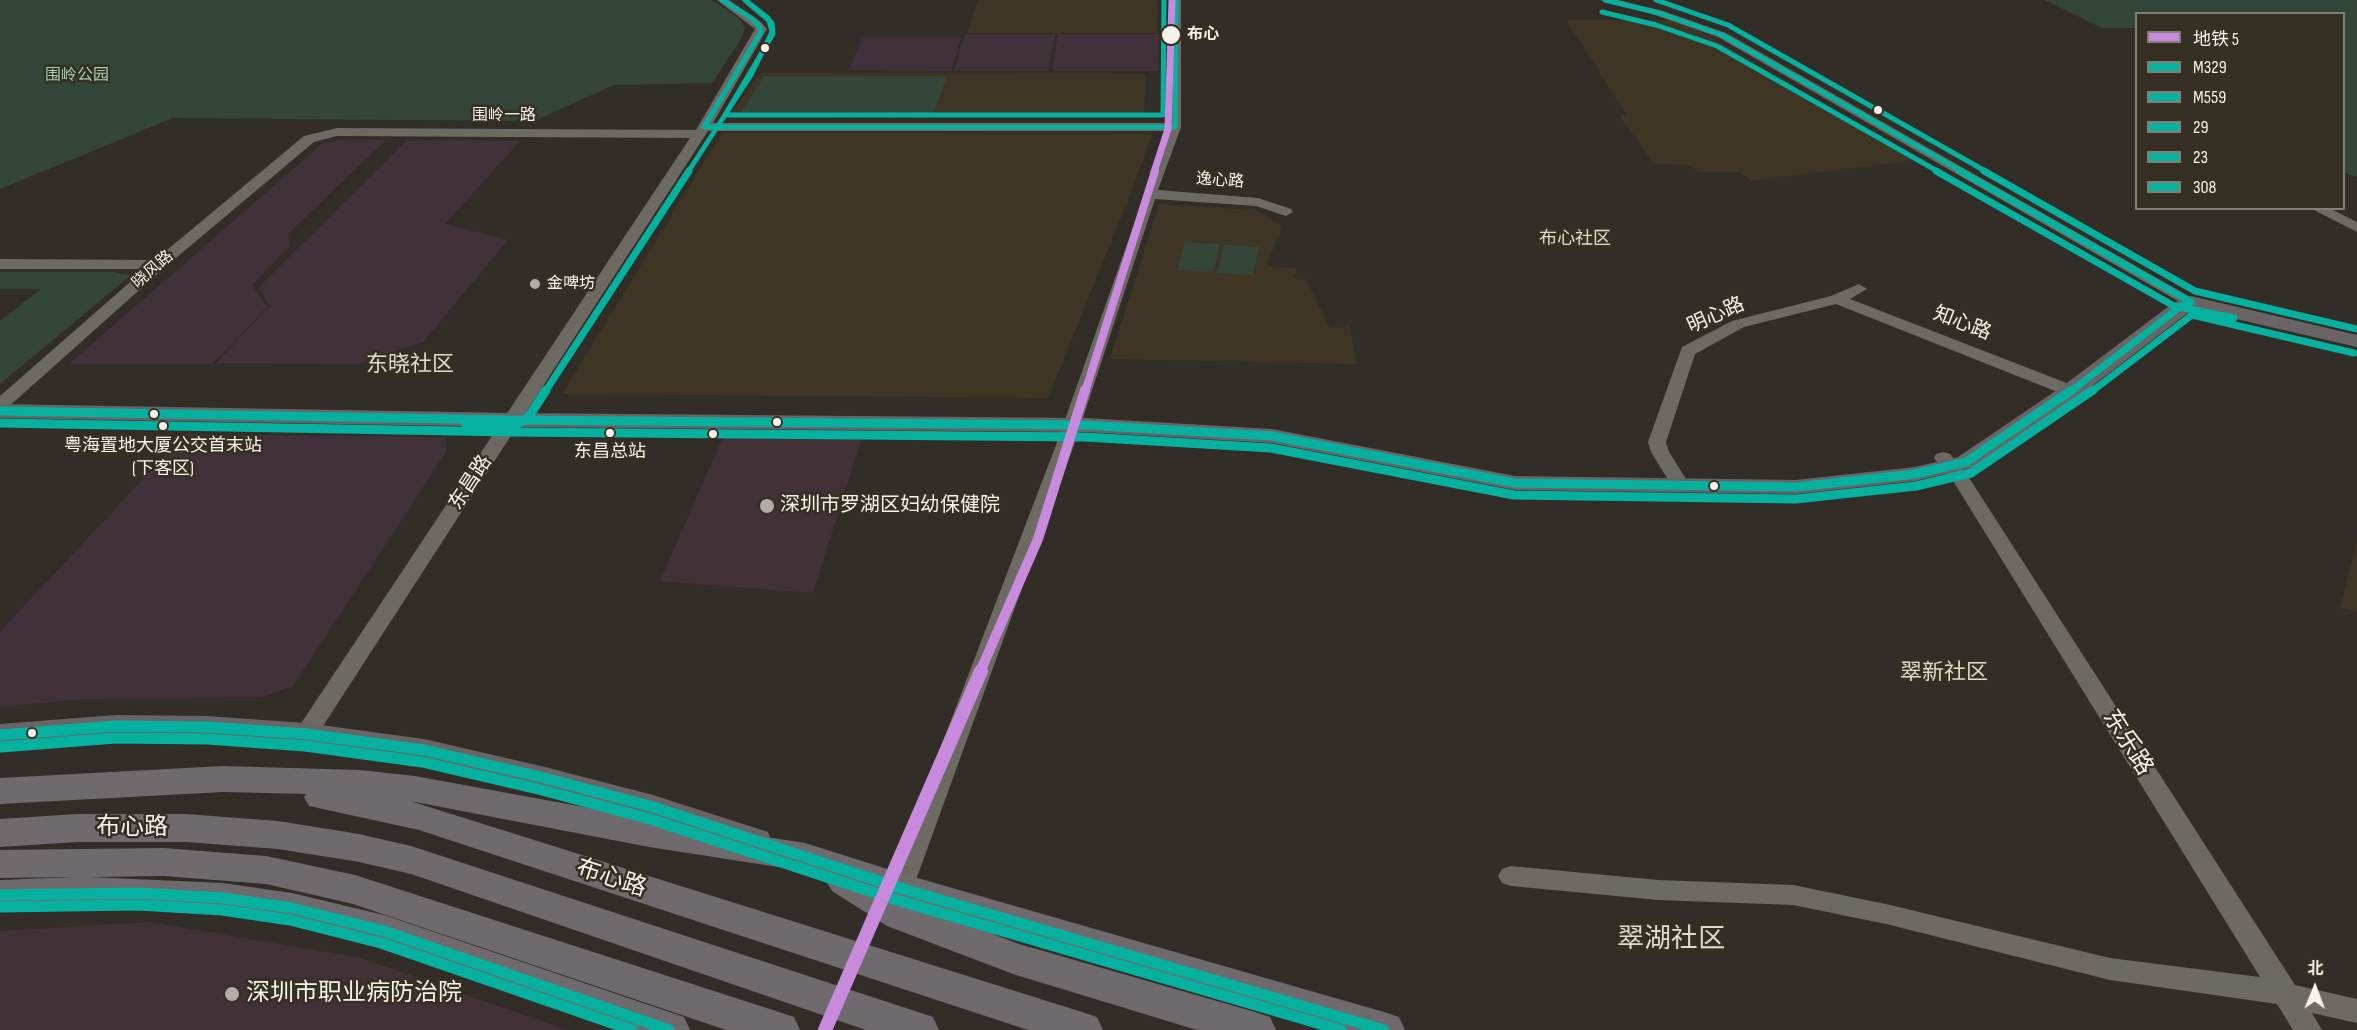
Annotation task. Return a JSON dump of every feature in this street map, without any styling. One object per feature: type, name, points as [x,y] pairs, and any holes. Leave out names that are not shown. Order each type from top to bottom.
[{"type":"highway","name":"布心路","points":[[0,791],[223,779],[276,779],[393,787],[650,833],[804,857]]},
{"type":"highway","name":"布心路","points":[[129,785],[271,791],[324,797],[421,817],[1082,1030]]},
{"type":"highway","name":"布心路","points":[[0,832],[88,828],[186,828],[278,835],[359,848],[411,860],[465,877],[918,1030]]},
{"type":"highway","points":[[804,857],[900,888],[1384,1030]]},
{"type":"highway","points":[[804,857],[912,920],[1013,958],[1256,1030]]},
{"type":"highway","points":[[0,864],[164,862],[266,870],[305,876],[355,890],[779,1030]]},
{"type":"highway","points":[[0,895],[138,892],[223,898],[291,908],[384,931],[669,1030]]},
{"type":"main road","points":[[1074,419],[1272,436],[1495,480],[1538,484],[1796,487],[1916,474],[1947,462],[1962,450],[2063,387],[2161,305],[2185,299],[2204,298],[2357,336]]},
{"type":"main road","points":[[2185,299],[2357,341]]},
{"type":"main road","points":[[1,405],[515,416],[1265,422],[1307,428],[1477,467],[1520,473],[1677,479],[1819,476],[1947,462]]},
{"type":"main road","points":[[0,735],[116,726],[207,727],[306,734],[424,750],[545,778],[652,807],[804,857]]},
{"type":"street","name":"东昌路","points":[[306,734],[701,131],[761,32],[759,26],[751,18],[722,0]]},
{"type":"street","points":[[900,888],[1074,419],[1149,194],[1175,127],[1176,0]]},
{"type":"street","points":[[1605,0],[1665,14],[1722,35],[2185,299]]},
{"type":"street","name":"围岭一路","points":[[309,139],[338,132],[1175,127]]},
{"type":"street","name":"晓风路","points":[[1,405],[159,265],[309,139]]},
{"type":"street","name":"逸心路","points":[[1149,194],[1258,202],[1286,212]]},
{"type":"street","points":[[2321,210],[2357,212]]},
{"type":"street","points":[[2321,210],[2357,228]]},
{"type":"street","points":[[0,264],[159,265]]},
{"type":"street","name":"明心路","points":[[1677,479],[1657,442],[1688,351],[1738,324],[1837,299],[1859,290]]},
{"type":"street","name":"知心路","points":[[1837,299],[2063,387]]},
{"type":"street","name":"东乐路","points":[[1947,462],[2308,1030]]},
{"type":"street","points":[[1510,876],[1658,890],[1793,895],[1887,914],[2110,969],[2260,989],[2357,1011]]},
{"type":"shaded area","points":[[978,0],[1158,0],[1157,33],[967,33]]},
{"type":"shaded area","points":[[1566,20],[1674,20],[1700,31],[1918,160],[1751,181],[1740,172],[1699,172],[1689,165],[1654,164],[1619,115],[1626,114]]},
{"type":"shaded area","points":[[965,34],[1055,34],[1048,71],[954,71]]},
{"type":"shaded area","points":[[1058,34],[1159,34],[1158,71],[1052,71]]},
{"type":"shaded area","points":[[863,38],[961,38],[951,71],[848,70]]},
{"type":"shaded area","points":[[760,73],[1146,74],[1144,115],[731,114]]},
{"type":"shaded area","points":[[722,133],[1152,134],[1133,188],[1048,398],[562,394]]},
{"type":"shaded area","points":[[341,140],[386,140],[288,234],[290,246],[252,285],[267,307],[212,364],[69,364],[323,143]]},
{"type":"shaded area","points":[[407,140],[520,141],[445,224],[508,240],[423,342],[358,364],[216,363],[270,306],[259,287]]},
{"type":"shaded area","points":[[1159,204],[1255,210],[1283,226],[1266,266],[1298,268],[1292,278],[1306,279],[1330,328],[1350,325],[1356,364],[1110,359]]},
{"type":"shaded area","name":"深圳市罗湖区妇幼保健院","points":[[726,430],[864,431],[813,593],[660,581]]},
{"type":"shaded area","points":[[185,434],[446,437],[446,452],[293,686],[262,697],[84,699],[0,707],[0,632]]},
{"type":"shaded area","points":[[2357,540],[2357,612],[2340,608]]},
{"type":"shaded area","name":"深圳市职业病防治院","points":[[150,922],[361,958],[567,1030],[0,1030],[0,931]]},
{"type":"green space","name":"围岭公园","points":[[0,0],[712,0],[740,19],[745,28],[741,39],[712,83],[614,85],[534,121],[173,118],[0,189]]},
{"type":"green space","points":[[2045,0],[2357,0],[2357,177],[2345,173],[2345,12],[2135,12],[2135,28],[2102,28]]},
{"type":"green space","points":[[764,76],[947,76],[934,113],[741,112]]},
{"type":"green space","points":[[1185,242],[1220,244],[1213,272],[1177,270]]},
{"type":"green space","points":[[1224,245],[1259,247],[1253,275],[1217,273]]},
{"type":"green space","points":[[0,272],[112,272],[131,275],[0,384],[0,321],[41,289],[0,289]]},
{"type":"metro line","name":"5","points":[[825,1030],[1038,539],[1168,129],[1172,0]]},
{"type":"transit line","name":"M329","points":[[722,0],[751,18],[759,26],[761,32],[704,127],[1175,127],[1176,0]]},
{"type":"transit line","name":"M559","points":[[465,423],[519,423],[528,418],[751,75],[769,42],[773,30],[772,23],[745,0]]},
{"type":"transit line","name":"29","points":[[745,0],[768,18],[773,34],[725,115],[1163,115],[1164,0]]},
{"type":"transit line","name":"M329","points":[[1605,0],[1659,13],[1722,35],[2191,302]]},
{"type":"transit line","name":"29","points":[[1656,0],[1728,25],[2195,291],[2357,329]]},
{"type":"transit line","name":"M559","points":[[1602,12],[1656,25],[1717,46],[2174,306],[2234,318]]},
{"type":"transit line","name":"M329","points":[[0,411],[512,420],[1085,425],[1272,436],[1515,483],[1796,487],[1915,474],[1966,462],[2071,391],[2180,307],[2191,302]]},
{"type":"transit line","name":"M559","points":[[0,423],[512,432],[1085,437],[1271,448],[1514,495],[1796,499],[1916,486],[1971,473],[2078,401],[2192,315],[2354,353]]},
{"type":"transit line","name":"23","points":[[0,735],[116,726],[207,727],[306,734],[424,750],[545,778],[653,807],[900,888],[1384,1030]]},
{"type":"transit line","name":"308","points":[[1,747],[116,738],[207,739],[305,746],[422,762],[542,790],[650,819],[897,900],[1341,1030]]},
{"type":"transit line","name":"23","points":[[0,895],[138,893],[223,898],[292,908],[384,931],[669,1030]]},
{"type":"transit line","name":"308","points":[[0,907],[138,905],[222,910],[290,920],[381,943],[632,1030]]},
{"type":"place","name":"布心","points":[[1171,35]]},
{"type":"place","name":"金啤坊","points":[[535,284]]},
{"type":"place","name":"粤海置地大厦公交首末站 (下客区)","points":[[163,426]]},
{"type":"place","name":"东昌总站","points":[[610,433]]},
{"type":"place","name":"深圳市罗湖区妇幼保健院","points":[[767,506]]},
{"type":"place","name":"深圳市职业病防治院","points":[[232,994]]},
{"type":"district","name":"布心社区","points":[[1575,239]]},
{"type":"district","name":"东晓社区","points":[[410,365]]},
{"type":"district","name":"翠新社区","points":[[1944,673]]},
{"type":"district","name":"翠湖社区","points":[[1671,940]]}]
